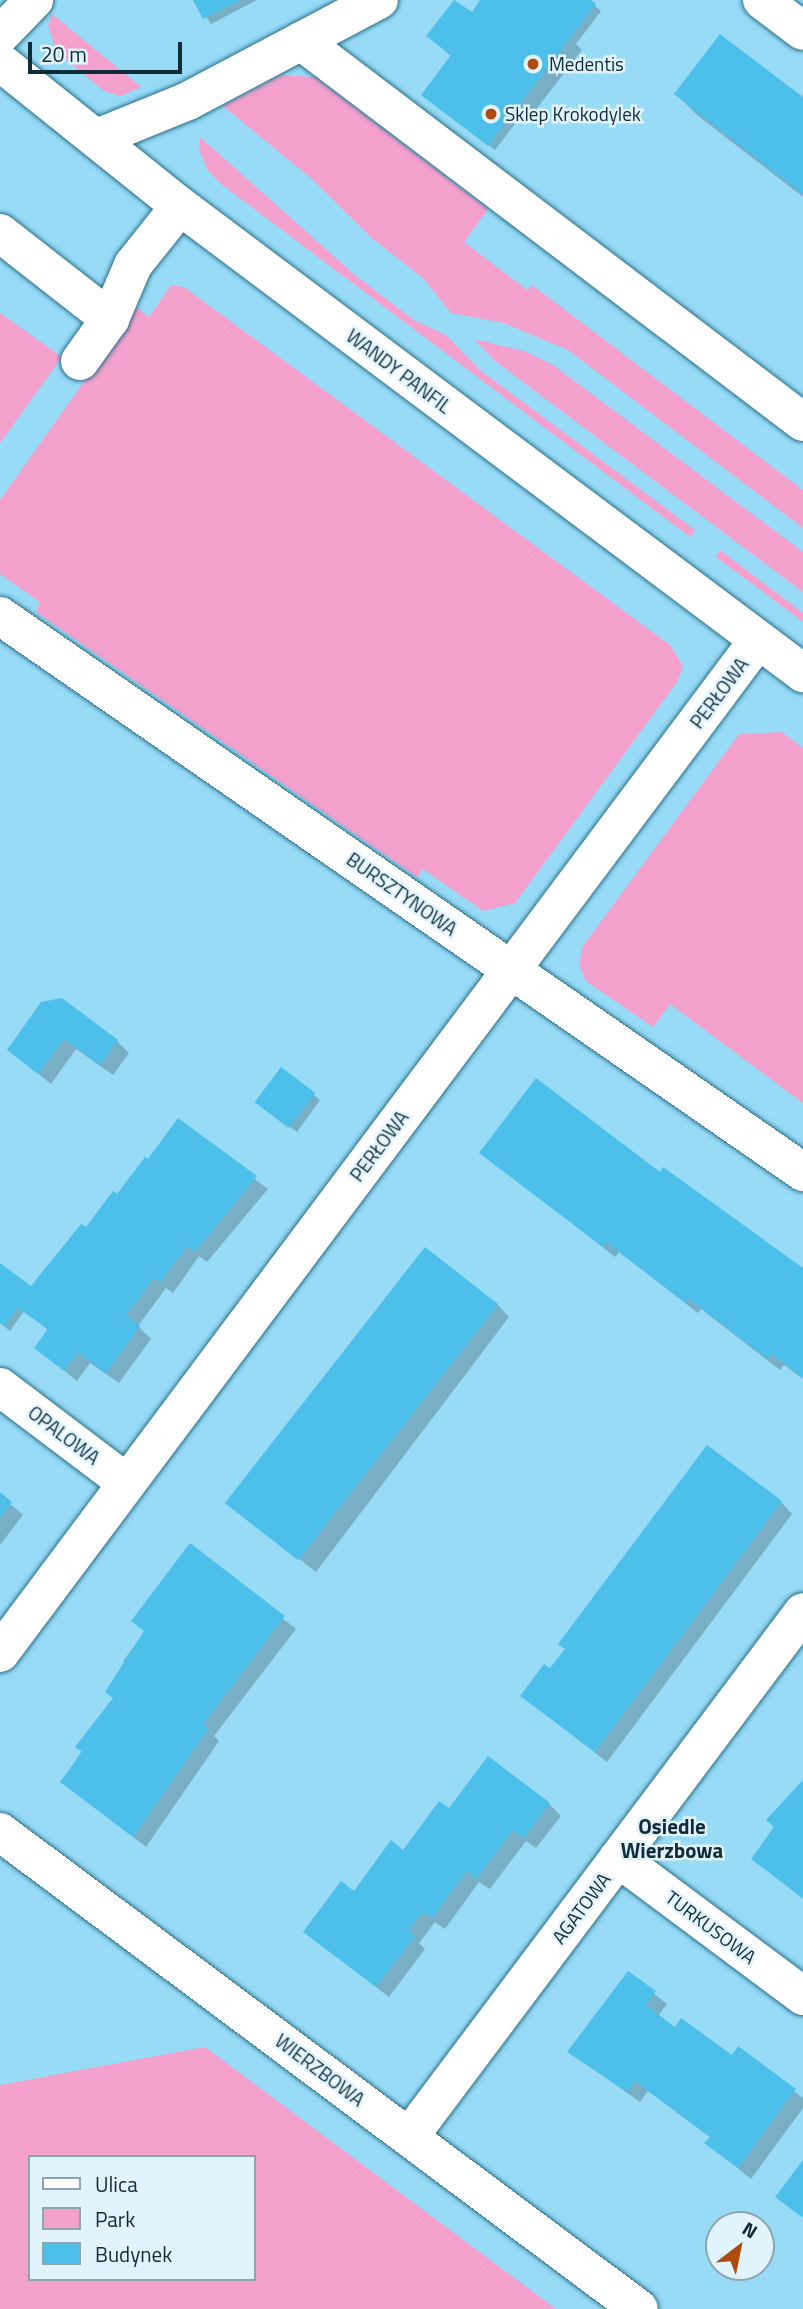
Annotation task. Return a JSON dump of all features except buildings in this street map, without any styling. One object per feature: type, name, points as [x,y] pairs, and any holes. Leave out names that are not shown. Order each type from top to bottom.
[{"type":"street","points":[[0,35],[34,0]]},
{"type":"street","points":[[97,138],[188,101],[379,0]]},
{"type":"street","points":[[762,0],[803,31]]},
{"type":"street","points":[[301,41],[803,422]]},
{"type":"street","name":"WANDY PANFIL","points":[[0,62],[180,206],[803,673]]},
{"type":"street","points":[[80,361],[110,319],[133,265],[180,206]]},
{"type":"street","points":[[0,233],[110,319]]},
{"type":"street","name":"BURSZTYNOWA","points":[[0,616],[803,1172]]},
{"type":"street","name":"PERŁOWA","points":[[0,1653],[513,971],[758,640]]},
{"type":"street","name":"OPALOWA","points":[[0,1387],[127,1483]]},
{"type":"street","name":"AGATOWA","points":[[408,2137],[803,1612]]},
{"type":"street","name":"WIERZBOWA","points":[[0,1832],[639,2309]]},
{"type":"street","name":"TURKUSOWA","points":[[618,1858],[803,1996]]},
{"type":"green space","points":[[52,14],[141,87],[121,96],[104,91],[56,51],[48,25]]},
{"type":"green space","points":[[281,75],[315,77],[488,209],[464,242],[527,290],[532,285],[803,490],[803,528],[568,350],[504,323],[451,313],[423,278],[373,239],[312,179],[223,106]]},
{"type":"green space","points":[[200,137],[356,276],[414,320],[446,335],[480,370],[695,530],[690,537],[221,184],[207,169],[199,149]]},
{"type":"green space","points":[[171,285],[184,287],[670,645],[683,666],[677,682],[515,903],[483,911],[423,869],[417,877],[36,612],[40,602],[0,574],[0,500],[137,307],[149,317]]},
{"type":"green space","points":[[0,313],[62,357],[0,443]]},
{"type":"green space","points":[[474,339],[527,352],[553,365],[803,552],[803,592],[495,361]]},
{"type":"green space","points":[[720,550],[803,613],[803,622],[716,557]]},
{"type":"green space","points":[[782,732],[803,748],[803,1103],[670,1004],[653,1027],[586,981],[579,964],[583,946],[739,734]]},
{"type":"green space","points":[[205,2047],[556,2309],[0,2309],[0,2085]]},
{"type":"place","name":"Medentis","points":[[533,64]]},
{"type":"place","name":"Sklep Krokodylek","points":[[491,114]]},
{"type":"district","name":"Osiedle Wierzbowa","points":[[672,1838]]}]
